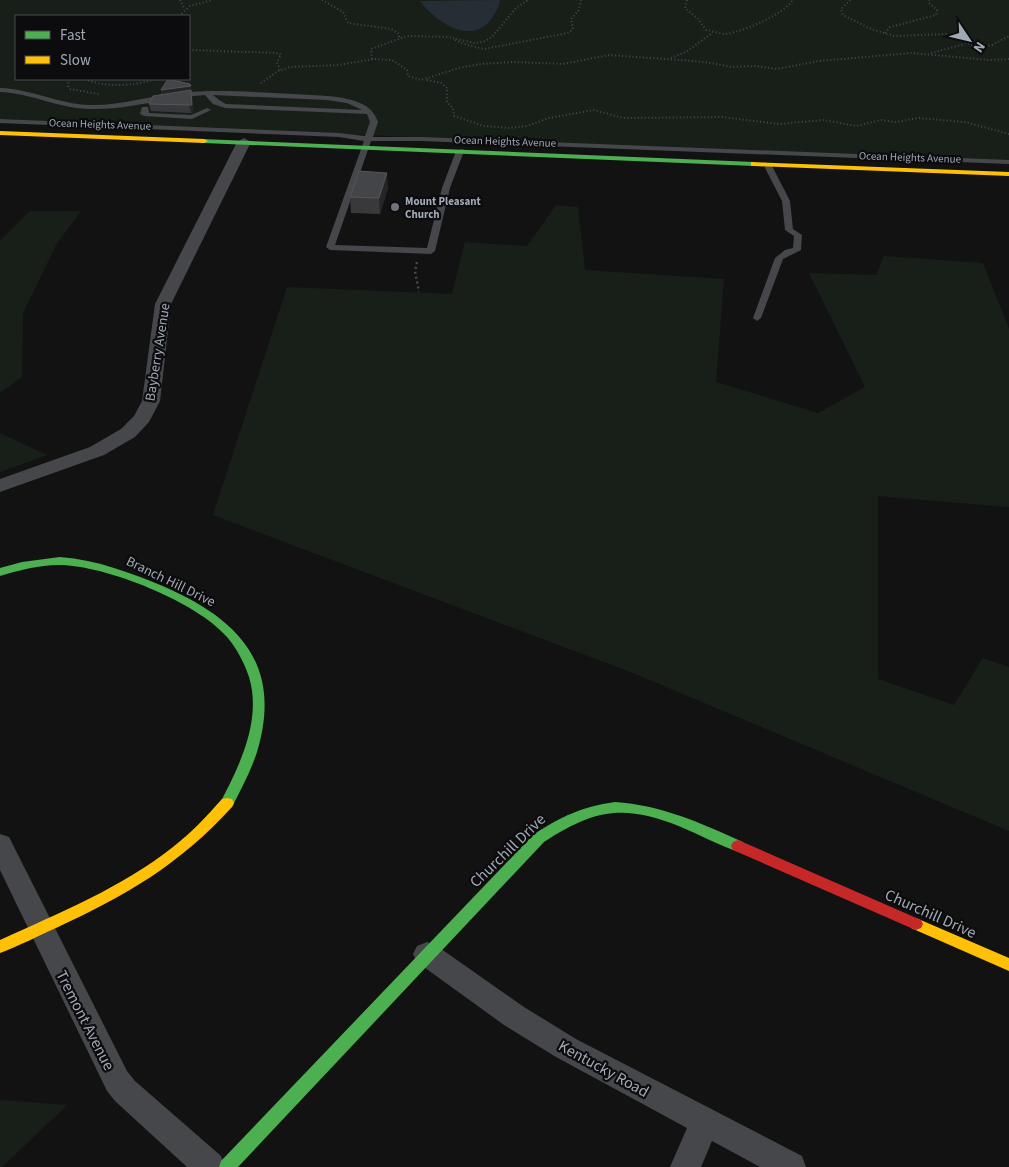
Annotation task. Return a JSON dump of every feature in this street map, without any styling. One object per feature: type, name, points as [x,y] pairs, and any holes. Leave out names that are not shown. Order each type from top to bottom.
[{"type":"main road","name":"Ocean Heights Avenue","points":[[0,133],[244,142],[367,144],[460,151],[1009,174]]},
{"type":"main road","name":"Branch Hill Drive","points":[[0,572],[34,562],[76,560],[104,566],[176,597],[216,619],[234,639],[253,671],[260,698],[258,730],[250,761],[226,804],[198,835],[173,857],[145,876],[0,947]]},
{"type":"main road","name":"Churchill Drive","points":[[227,1167],[427,954],[549,829],[580,813],[598,808],[620,806],[652,810],[669,816],[1009,965]]},
{"type":"street","name":"Bayberry Avenue","points":[[0,486],[98,451],[128,433],[142,418],[151,401],[163,304],[244,142]]},
{"type":"street","name":"Tremont Avenue","points":[[0,844],[120,1086],[210,1167]]},
{"type":"street","name":"Kentucky Road","points":[[427,954],[514,1016],[566,1048],[791,1167]]},
{"type":"street","points":[[685,1167],[705,1123]]},
{"type":"lane","points":[[0,90],[28,92],[58,103],[82,107],[114,107],[178,96],[208,94],[338,99],[353,103],[370,112],[374,122],[330,247],[431,251],[446,188],[460,151]]},
{"type":"lane","points":[[208,94],[220,105]]},
{"type":"lane","points":[[139,103],[148,110],[144,112],[146,115],[192,117],[220,105],[370,112]]},
{"type":"lane","points":[[197,112],[207,110]]},
{"type":"lane","points":[[0,120],[339,135],[367,144],[422,139],[1009,162]]},
{"type":"lane","points":[[756,318],[779,258],[788,252],[797,250],[798,235],[789,230],[786,200],[767,164]]},
{"type":"path","points":[[180,0],[184,8]]},
{"type":"path","points":[[180,15],[184,8],[213,0]]},
{"type":"path","points":[[322,0],[343,12],[348,23],[391,29],[398,34],[399,38]]},
{"type":"path","points":[[372,59],[372,49],[399,38],[414,36],[436,37],[453,38],[474,43],[485,42],[498,32],[516,8],[528,0]]},
{"type":"path","points":[[436,37],[452,39],[469,47],[485,50],[518,41],[565,34],[573,29],[571,19],[579,10],[580,0]]},
{"type":"path","points":[[687,0],[684,4],[686,10],[697,17],[703,28],[712,32],[728,33],[747,28],[783,10],[791,5],[793,0]]},
{"type":"path","points":[[850,0],[841,9],[843,15],[885,33],[900,37],[935,32],[955,36],[965,44]]},
{"type":"path","points":[[885,33],[890,27],[936,14],[938,10],[929,0]]},
{"type":"path","points":[[666,59],[686,52],[712,32]]},
{"type":"path","points":[[420,80],[435,78],[467,66],[494,63],[563,64],[609,55],[705,62],[732,67],[755,66],[777,68],[850,58],[935,53],[965,44],[984,47],[1009,36]]},
{"type":"path","points":[[190,50],[278,53],[281,55],[277,62],[280,70]]},
{"type":"path","points":[[925,53],[989,60],[1009,59]]},
{"type":"path","points":[[244,95],[280,70],[300,66],[345,64],[372,59],[399,64],[406,68],[408,76],[420,80],[435,81],[444,85],[447,88],[447,102],[453,108],[454,116],[495,128],[521,128],[549,118],[594,110],[623,118],[722,117],[779,124],[824,120],[856,126],[876,120],[896,122],[918,118],[965,122],[1009,134]]},
{"type":"path","points":[[69,80],[68,86],[70,89],[106,95]]},
{"type":"path","points":[[89,80],[97,83],[146,82],[152,80]]},
{"type":"path","points":[[418,257],[415,271],[419,292]]},
{"type":"shaded area","points":[[0,0],[1009,0],[1009,163],[0,119]]},
{"type":"shaded area","points":[[500,0],[496,12],[488,23],[480,29],[470,31],[451,27],[442,22],[420,1]]},
{"type":"shaded area","points":[[556,205],[578,207],[585,270],[724,279],[716,382],[818,413],[865,387],[809,273],[876,275],[884,256],[983,263],[1009,329],[1009,507],[878,496],[878,679],[954,705],[983,658],[1009,667],[1009,831],[628,671],[213,515],[287,287],[452,294],[465,242],[527,246]]},
{"type":"shaded area","points":[[30,211],[81,211],[56,245],[23,313],[22,377],[0,393],[0,241]]},
{"type":"shaded area","points":[[0,433],[47,455],[0,472]]},
{"type":"shaded area","points":[[0,1100],[67,1105],[0,1167]]},
{"type":"building","points":[[167,80],[190,84],[191,86],[161,90]]},
{"type":"building","points":[[191,90],[192,105],[149,104],[153,96]]},
{"type":"building","points":[[359,171],[387,173],[379,198],[350,197]]},
{"type":"traffic: fast","points":[[204,141],[754,164]]},
{"type":"traffic: fast","points":[[0,572],[41,562],[78,562],[96,566],[133,578],[188,602],[208,614],[231,634],[246,655],[255,678],[259,702],[257,728],[250,753],[227,803]]},
{"type":"traffic: fast","points":[[227,1167],[539,838],[566,821],[591,811],[615,807],[638,809],[662,814],[738,846]]},
{"type":"traffic: slow","points":[[0,133],[204,141]]},
{"type":"traffic: slow","points":[[754,164],[1009,174]]},
{"type":"traffic: slow","points":[[0,947],[123,888],[178,851],[204,829],[227,803]]},
{"type":"traffic: slow","points":[[916,924],[1009,965]]},
{"type":"traffic: jam","points":[[738,846],[916,924]]},
{"type":"place","name":"Mount Pleasant Church","points":[[395,207]]}]
